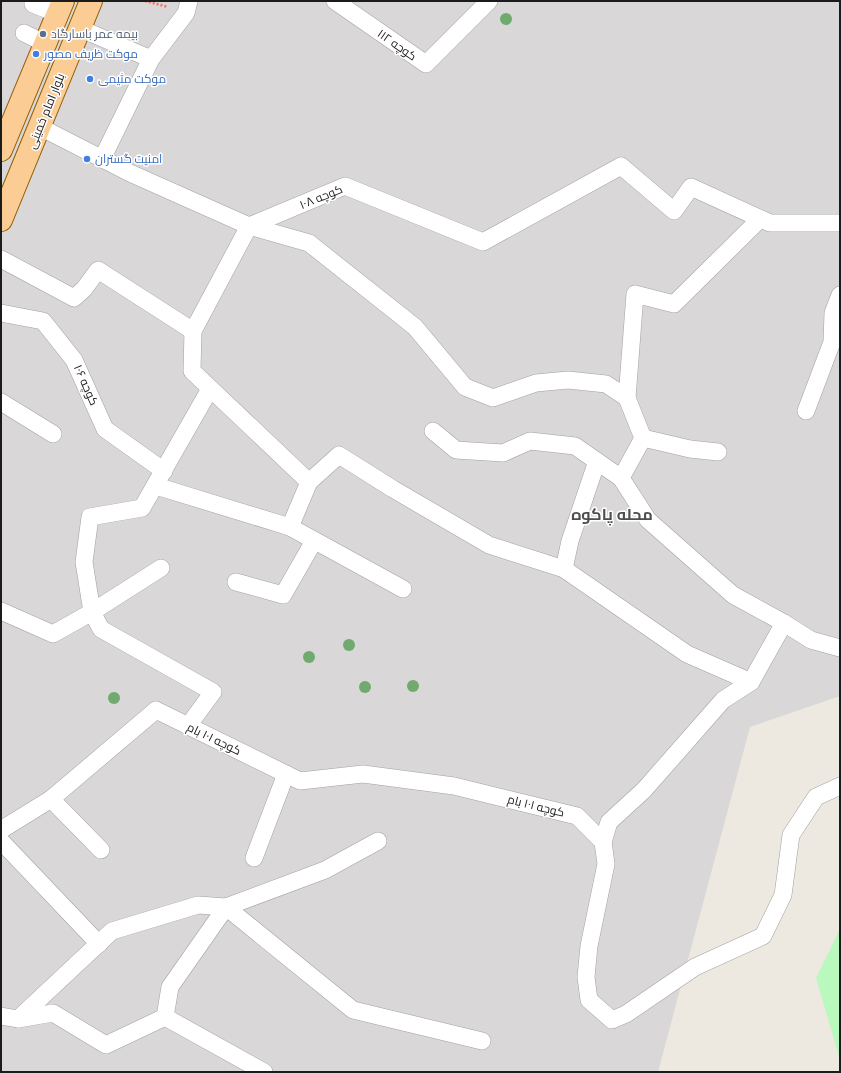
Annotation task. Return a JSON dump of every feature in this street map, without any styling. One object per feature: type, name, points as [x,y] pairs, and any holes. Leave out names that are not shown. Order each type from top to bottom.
[{"type":"main road","name":"بلوار امام خمینی","points":[[1,220],[91,1]]},
{"type":"main road","points":[[3,141],[61,7]]},
{"type":"main road","points":[[31,79],[55,88]]},
{"type":"street","name":"کوچه ۱۱۲","points":[[335,1],[426,64],[489,1]]},
{"type":"street","points":[[33,4],[61,7]]},
{"type":"street","points":[[102,159],[151,59],[187,7]]},
{"type":"street","points":[[80,28],[151,59]]},
{"type":"street","points":[[24,33],[46,44]]},
{"type":"street","points":[[40,127],[130,173],[249,226],[309,243],[415,327],[466,387],[493,398],[536,383],[568,380],[606,384],[627,398]]},
{"type":"street","name":"کوچه ۱۰۸","points":[[249,226],[345,186],[483,242],[621,166],[674,211],[691,187],[760,219]]},
{"type":"street","points":[[643,438],[627,398],[635,294],[674,304],[760,219],[770,224],[840,223]]},
{"type":"street","points":[[249,226],[193,331],[192,371],[309,482]]},
{"type":"street","points":[[1,259],[74,298],[84,289],[98,270],[193,331]]},
{"type":"street","points":[[806,411],[832,342],[833,313],[840,295]]},
{"type":"street","name":"کوچه ۱۰۶","points":[[1,313],[43,321],[74,360],[104,429],[164,471]]},
{"type":"street","points":[[188,726],[212,692],[101,629],[92,612],[84,562],[90,517],[142,508],[156,486],[210,389]]},
{"type":"street","points":[[1,402],[53,434]]},
{"type":"street","points":[[433,431],[456,450],[503,452],[530,441],[575,446],[621,478],[648,520],[733,595],[784,623],[811,640],[840,648]]},
{"type":"street","points":[[643,438],[690,448],[718,452]]},
{"type":"street","points":[[621,478],[643,438]]},
{"type":"street","points":[[290,527],[309,482],[340,456],[393,489],[489,544],[564,569],[687,654],[751,682]]},
{"type":"street","points":[[564,569],[570,541],[597,461]]},
{"type":"street","points":[[156,486],[290,527],[403,589]]},
{"type":"street","points":[[236,582],[283,595],[314,540]]},
{"type":"street","points":[[1,611],[53,634],[92,612],[161,568]]},
{"type":"street","points":[[784,623],[751,682],[723,700],[644,790],[609,822],[603,842],[606,864],[589,946],[586,977],[589,1000],[612,1020],[626,1014],[695,967],[763,936],[783,895],[791,835],[816,797],[840,786]]},
{"type":"street","name":"کوچه ۱۰۱ بام","points":[[1,830],[51,799],[156,710],[300,781],[363,774],[454,786],[577,816],[603,842]]},
{"type":"street","points":[[254,858],[286,774]]},
{"type":"street","points":[[51,799],[101,850]]},
{"type":"street","points":[[1,840],[99,944]]},
{"type":"street","points":[[18,1019],[112,931],[198,905],[226,907],[325,870],[378,841]]},
{"type":"street","points":[[165,1017],[170,987],[226,907]]},
{"type":"street","points":[[226,907],[353,1010],[482,1041]]},
{"type":"street","points":[[1,1016],[18,1019],[53,1014],[106,1045],[165,1017]]},
{"type":"street","points":[[165,1017],[264,1072]]},
{"type":"path","points":[[145,1],[187,7]]},
{"type":"shaded area","points":[[1,1],[840,1],[840,696],[750,727],[658,1072],[1,1072]]},
{"type":"green space","points":[[840,929],[840,1060],[816,978]]},
{"type":"place","name":"بیمه عمر باسارگاد","points":[[43,34]]},
{"type":"place","name":"موکت ظریف مصور","points":[[36,54]]},
{"type":"place","name":"موکت مثیمی","points":[[90,79]]},
{"type":"place","name":"امنیت گستران","points":[[87,159]]},
{"type":"district","name":"محله پاکوه","points":[[612,514]]}]
